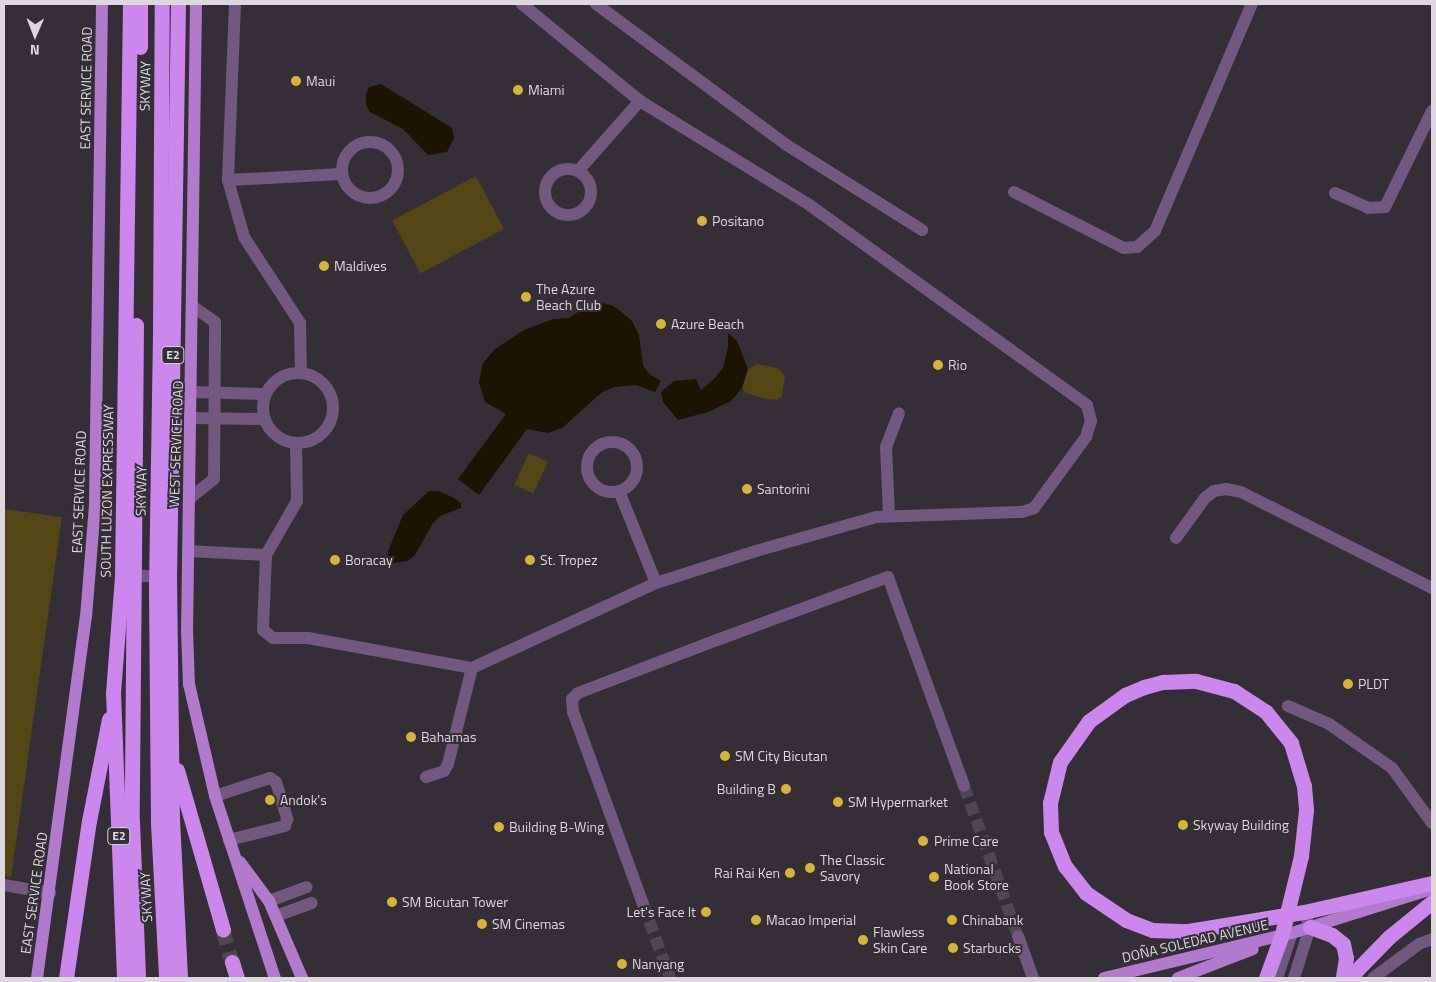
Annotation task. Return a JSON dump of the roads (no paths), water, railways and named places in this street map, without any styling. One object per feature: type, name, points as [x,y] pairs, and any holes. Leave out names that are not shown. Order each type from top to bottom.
[{"type":"highway","name":"SOUTH LUZON EXPRESSWAY","points":[[124,978],[114,693],[122,575],[130,4]]},
{"type":"highway","name":"SKYWAY","points":[[138,978],[132,821],[140,4]]},
{"type":"highway","name":"SKYWAY","points":[[162,4],[156,590],[158,823],[166,978]]},
{"type":"highway","name":"E2","points":[[178,4],[169,577],[170,707],[180,978]]},
{"type":"highway","points":[[1266,978],[1282,934],[1301,856],[1306,810],[1304,786],[1291,743],[1266,712],[1234,691],[1196,681],[1163,682],[1125,695],[1089,721],[1060,762],[1050,803],[1051,832],[1065,866],[1086,893],[1126,920],[1152,930],[1188,932],[1304,912],[1432,883]]},
{"type":"highway","points":[[66,978],[89,820],[114,693]]},
{"type":"highway","points":[[170,707],[178,779],[223,929]]},
{"type":"highway","points":[[1349,978],[1389,937],[1432,902]]},
{"type":"highway","points":[[1310,927],[1332,935],[1343,944],[1346,958],[1343,978]]},
{"type":"highway","points":[[232,962],[237,978]]},
{"type":"main road","name":"EAST SERVICE ROAD","points":[[37,978],[86,617],[96,504],[102,4]]},
{"type":"main road","name":"WEST SERVICE ROAD","points":[[196,4],[192,306],[193,392],[188,551],[189,684],[215,796],[275,978]]},
{"type":"main road","name":"WEST SERVICE ROAD","points":[[230,845],[269,901],[302,978]]},
{"type":"main road","name":"DOÑA SOLEDAD AVENUE","points":[[1178,978],[1292,933],[1432,888]]},
{"type":"main road","name":"DOÑA SOLEDAD AVENUE","points":[[1104,978],[1292,933]]},
{"type":"street","points":[[235,4],[228,180],[244,238],[300,323],[301,373]]},
{"type":"street","points":[[296,443],[297,501],[266,555],[262,630],[273,638],[308,638],[472,668],[656,583],[756,551],[889,516],[1022,512],[1034,508],[1086,437],[1091,421],[1087,405],[808,204],[640,101],[522,4]]},
{"type":"street","points":[[596,4],[786,144],[922,230]]},
{"type":"street","points":[[1014,192],[1124,248],[1137,247],[1154,231],[1252,4]]},
{"type":"street","points":[[578,171],[640,101]]},
{"type":"street","points":[[1335,193],[1368,208],[1385,207],[1432,111]]},
{"type":"street","points":[[368,141],[386,146],[397,161],[399,170],[392,188],[376,197],[358,195],[344,183],[341,174],[345,155],[359,143],[368,141]]},
{"type":"street","points":[[228,180],[341,174]]},
{"type":"street","points":[[189,499],[214,479],[215,322],[192,306]]},
{"type":"street","points":[[301,373],[321,381],[332,399],[333,410],[325,430],[307,442],[296,443],[277,436],[265,419],[265,394],[280,378],[301,373]]},
{"type":"street","points":[[193,392],[265,394]]},
{"type":"street","points":[[889,516],[886,447],[899,413]]},
{"type":"street","points":[[192,418],[265,419]]},
{"type":"street","points":[[1176,538],[1205,498],[1220,490],[1241,492],[1432,588]]},
{"type":"street","points":[[619,491],[656,583]]},
{"type":"street","points":[[188,551],[266,555]]},
{"type":"street","points":[[122,575],[169,577]]},
{"type":"street","points":[[643,904],[573,712],[572,699],[578,693],[735,633],[888,577],[964,786]]},
{"type":"street","points":[[426,778],[444,771],[448,764],[472,668]]},
{"type":"street","points":[[1288,706],[1329,724],[1392,768],[1432,823]]},
{"type":"street","points":[[215,796],[270,778],[276,782],[288,823],[230,845]]},
{"type":"street","points":[[4,885],[50,893]]},
{"type":"street","points":[[269,901],[307,887]]},
{"type":"street","points":[[276,916],[312,903]]},
{"type":"street","points":[[1294,978],[1310,927],[1304,912]]},
{"type":"street","points":[[1276,978],[1292,933]]},
{"type":"street","points":[[1018,936],[1033,978]]},
{"type":"street","points":[[1373,978],[1419,944],[1432,939]]},
{"type":"tunnel","points":[[964,786],[1018,936]]},
{"type":"tunnel","points":[[643,904],[670,978]]},
{"type":"tunnel","points":[[223,929],[232,962]]},
{"type":"place","name":"Maui","points":[[296,81]]},
{"type":"place","name":"Miami","points":[[518,90]]},
{"type":"place","name":"Positano","points":[[702,221]]},
{"type":"place","name":"Maldives","points":[[324,266]]},
{"type":"place","name":"The Azure Beach Club","points":[[526,297]]},
{"type":"place","name":"Azure Beach","points":[[661,324]]},
{"type":"place","name":"Rio","points":[[938,365]]},
{"type":"place","name":"Santorini","points":[[747,489]]},
{"type":"place","name":"Boracay","points":[[335,560]]},
{"type":"place","name":"St. Tropez","points":[[530,560]]},
{"type":"place","name":"PLDT","points":[[1348,684]]},
{"type":"place","name":"Bahamas","points":[[411,737]]},
{"type":"place","name":"SM City Bicutan","points":[[725,756]]},
{"type":"place","name":"Building B","points":[[786,789]]},
{"type":"place","name":"Andok's","points":[[270,800]]},
{"type":"place","name":"SM Hypermarket","points":[[838,802]]},
{"type":"place","name":"Skyway Building","points":[[1183,825]]},
{"type":"place","name":"Building B-Wing","points":[[499,827]]},
{"type":"place","name":"Prime Care","points":[[923,841]]},
{"type":"place","name":"The Classic Savory","points":[[810,868]]},
{"type":"place","name":"Rai Rai Ken","points":[[790,873]]},
{"type":"place","name":"National Book Store","points":[[934,877]]},
{"type":"place","name":"SM Bicutan Tower","points":[[392,902]]},
{"type":"place","name":"Let's Face It","points":[[706,912]]},
{"type":"place","name":"Macao Imperial","points":[[756,920]]},
{"type":"place","name":"Chinabank","points":[[952,920]]},
{"type":"place","name":"SM Cinemas","points":[[482,924]]},
{"type":"place","name":"Flawless Skin Care","points":[[863,940]]},
{"type":"place","name":"Starbucks","points":[[953,948]]},
{"type":"place","name":"Nanyang","points":[[622,964]]}]
